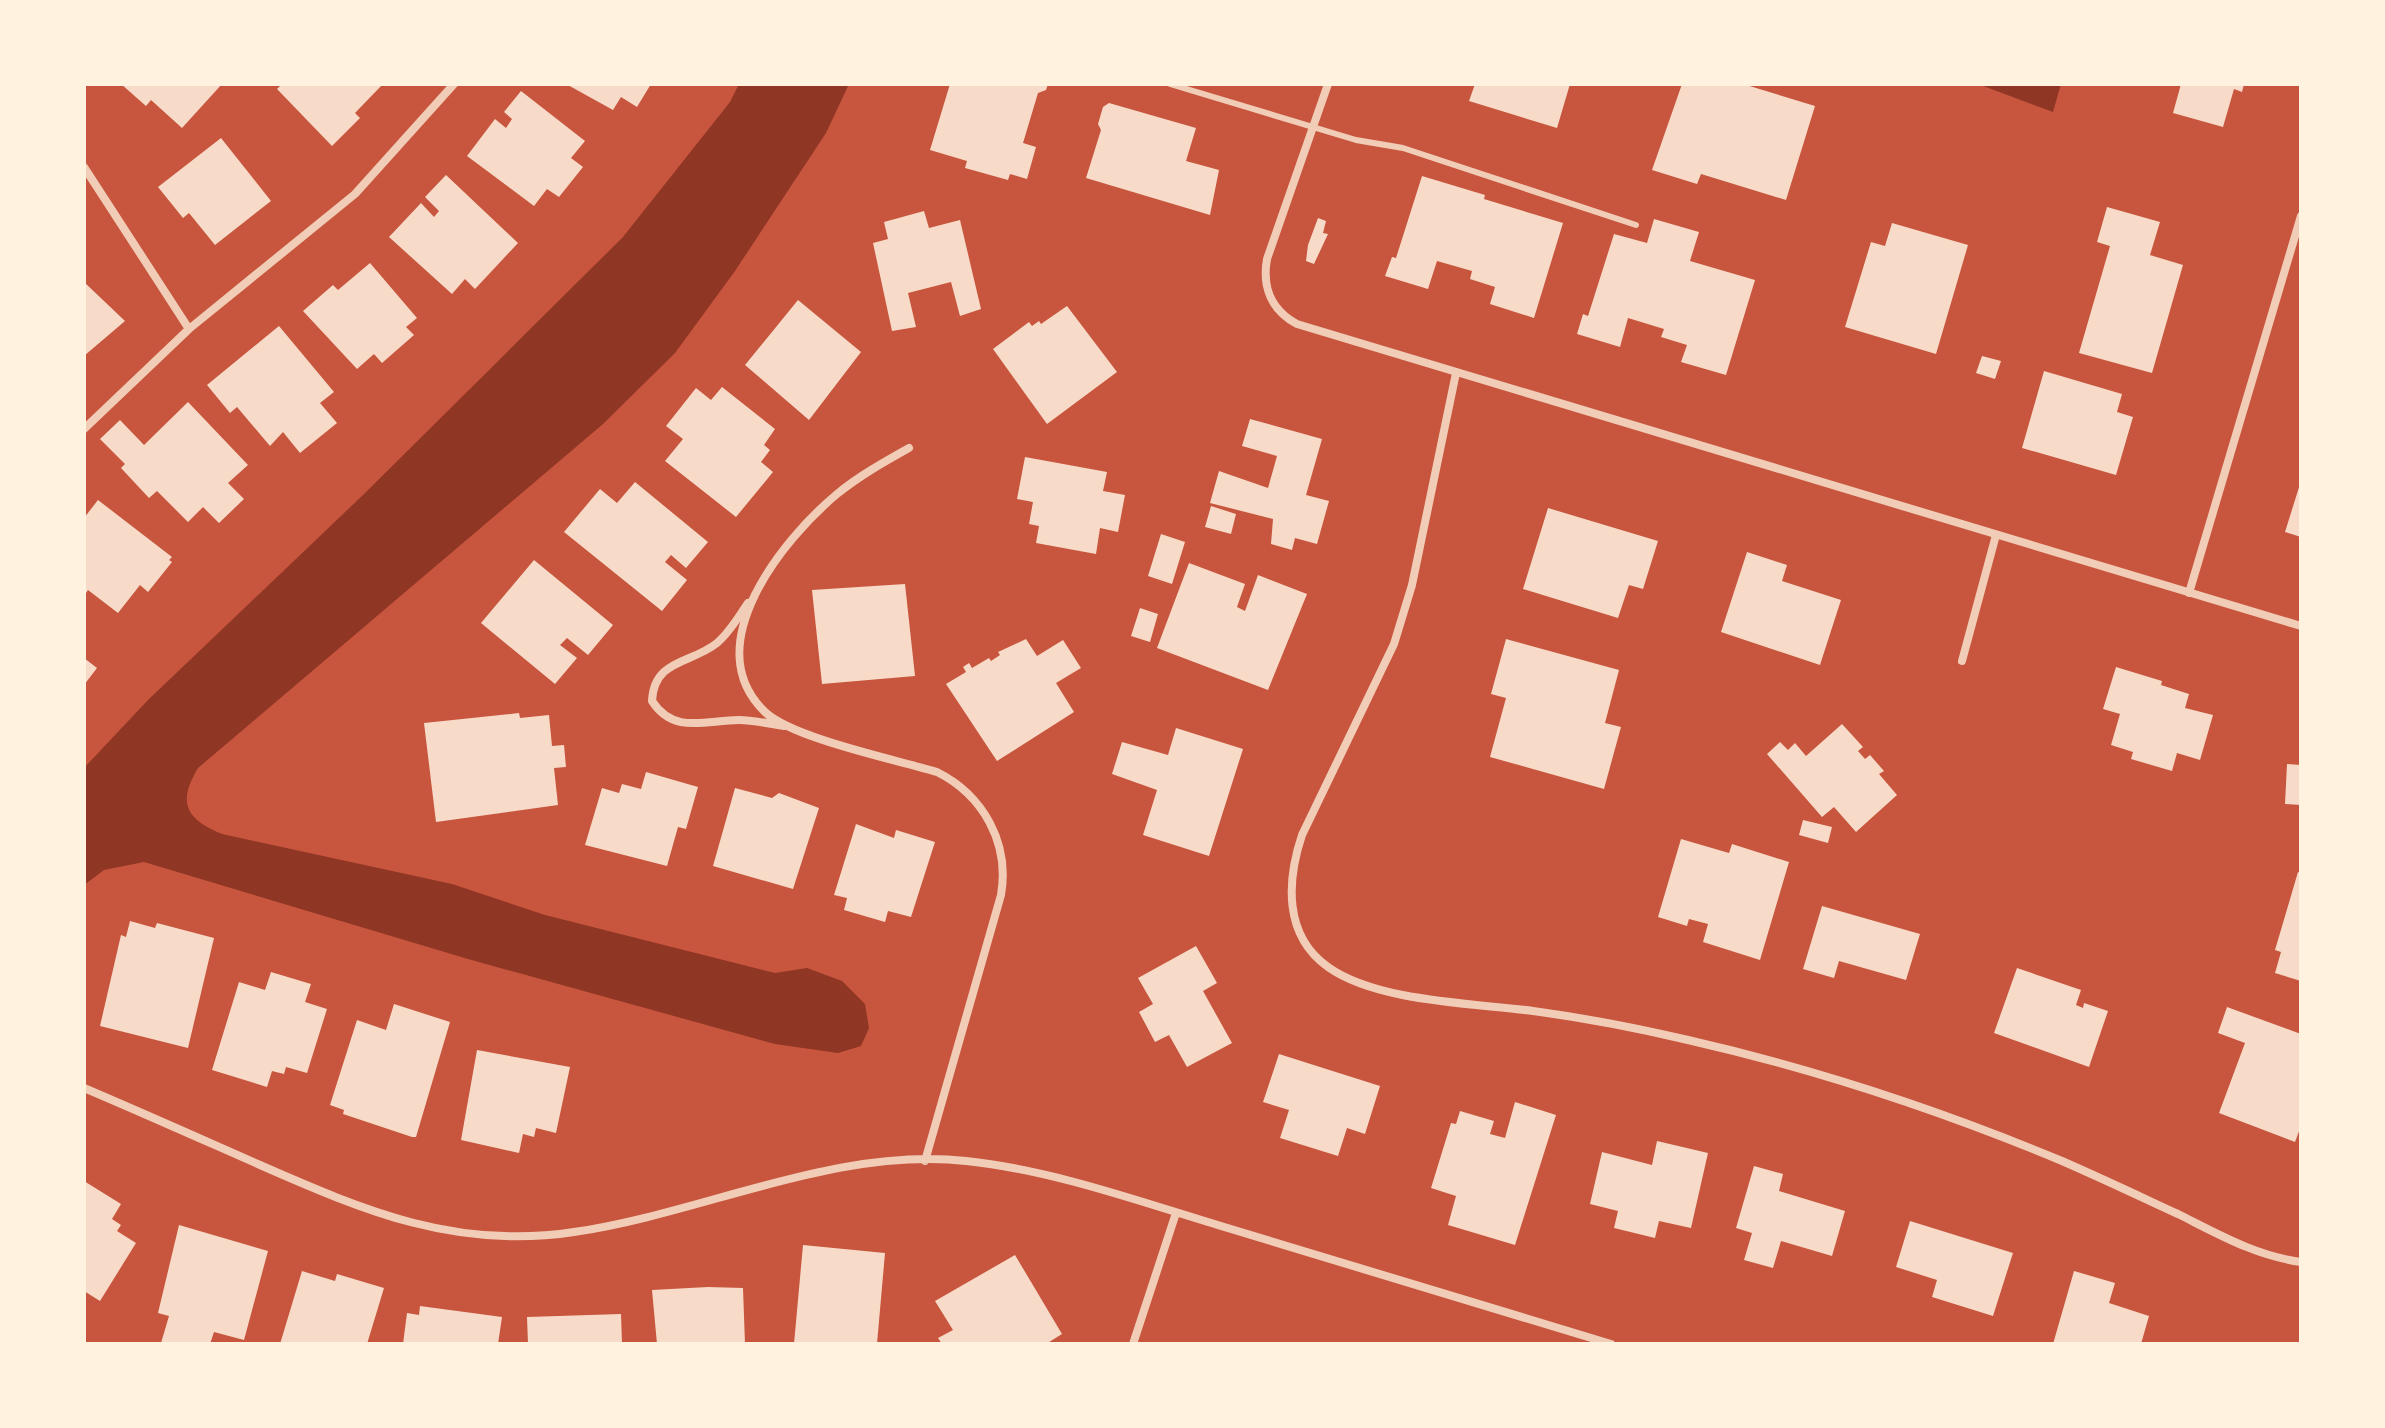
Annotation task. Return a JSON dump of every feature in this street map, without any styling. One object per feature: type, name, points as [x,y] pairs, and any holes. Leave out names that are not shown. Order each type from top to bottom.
[{"type":"street","points":[[84,429],[189,329],[355,194],[454,84]]},
{"type":"street","points":[[1328,84],[1310,127],[1267,259],[1265,282],[1275,308],[1297,324],[2301,626]]},
{"type":"street","points":[[84,167],[189,329]]},
{"type":"street","points":[[2189,593],[2301,216]]},
{"type":"street","points":[[1456,373],[1412,585],[1394,644],[1302,835],[1293,863],[1291,912],[1305,941],[1324,964],[1364,985],[1569,1016],[1689,1040],[1795,1068],[1988,1132],[2138,1195],[2245,1247],[2301,1262]]},
{"type":"street","points":[[909,448],[863,475],[815,515],[718,642],[662,671],[655,682],[652,701],[660,714],[687,725],[741,720],[789,727],[937,772],[959,783],[980,804],[996,837],[1003,866],[1001,895],[925,1161]]},
{"type":"street","points":[[1962,661],[1996,535]]},
{"type":"street","points":[[761,584],[743,626],[739,662],[745,685],[765,712],[789,727]]},
{"type":"street","points":[[84,1088],[354,1206],[437,1230],[481,1235],[571,1233],[623,1224],[840,1169],[925,1161],[965,1161],[1061,1179],[1611,1344]]},
{"type":"street","points":[[1133,1344],[1176,1213]]},
{"type":"lane","points":[[1170,84],[1356,140],[1403,148],[1636,225]]},
{"type":"shaded area","points":[[739,84],[849,84],[826,133],[735,271],[675,353],[603,424],[198,768],[187,800],[193,816],[222,834],[452,884],[545,915],[775,973],[807,968],[842,981],[865,1004],[869,1028],[861,1046],[838,1053],[775,1044],[468,959],[144,862],[104,870],[84,885],[84,768],[148,700],[363,495],[623,237],[730,102]]},
{"type":"shaded area","points":[[1978,84],[2061,84],[2053,112]]},
{"type":"building","points":[[121,84],[222,84],[182,128],[151,100],[146,106]]},
{"type":"building","points":[[282,84],[383,84],[355,113],[360,118],[332,146],[277,89]]},
{"type":"building","points":[[566,84],[651,84],[637,107],[621,97],[613,110]]},
{"type":"building","points":[[950,84],[1048,84],[1046,90],[1038,93],[1023,143],[1036,147],[1027,179],[1010,174],[1008,180],[965,168],[967,161],[930,150]]},
{"type":"building","points":[[1475,84],[1570,84],[1557,128],[1469,101]]},
{"type":"building","points":[[1682,84],[1743,84],[1815,106],[1786,200],[1701,174],[1697,184],[1652,170]]},
{"type":"building","points":[[2181,84],[2244,84],[2242,92],[2234,89],[2223,127],[2173,113]]},
{"type":"building","points":[[521,91],[585,141],[571,158],[583,167],[559,197],[547,189],[534,206],[467,156],[495,119],[506,128],[512,119],[504,112]]},
{"type":"building","points":[[1109,103],[1196,128],[1186,161],[1219,170],[1210,215],[1086,178],[1101,130],[1098,124],[1103,107]]},
{"type":"building","points":[[221,138],[271,201],[215,245],[189,213],[183,218],[158,187]]},
{"type":"building","points":[[446,175],[518,243],[475,289],[465,279],[452,294],[389,237],[421,203],[434,217],[439,211],[425,197]]},
{"type":"building","points":[[1422,176],[1563,223],[1534,318],[1490,304],[1495,287],[1470,279],[1472,271],[1437,261],[1428,289],[1385,276],[1392,257],[1396,258]]},
{"type":"building","points":[[2107,207],[2160,222],[2150,255],[2183,265],[2152,373],[2079,353],[2110,246],[2097,242]]},
{"type":"building","points":[[924,211],[929,228],[960,220],[981,309],[960,316],[951,282],[908,293],[916,327],[892,331],[873,243],[888,239],[884,222]]},
{"type":"building","points":[[1318,218],[1326,221],[1323,233],[1328,234],[1314,264],[1306,261]]},
{"type":"building","points":[[1654,219],[1699,232],[1690,261],[1755,280],[1726,375],[1681,362],[1687,345],[1661,337],[1664,329],[1628,318],[1620,347],[1577,334],[1583,314],[1588,316],[1614,234],[1647,243]]},
{"type":"building","points":[[1892,223],[1968,245],[1936,354],[1845,327],[1871,242],[1885,246]]},
{"type":"building","points":[[370,263],[417,318],[406,327],[414,335],[382,363],[374,354],[357,369],[303,311],[333,285],[338,290]]},
{"type":"building","points":[[84,282],[125,321],[84,356]]},
{"type":"building","points":[[798,300],[861,352],[809,420],[745,365]]},
{"type":"building","points":[[1067,306],[1117,372],[1047,424],[993,349],[1029,322],[1032,326],[1039,321],[1041,324]]},
{"type":"building","points":[[279,326],[334,392],[320,403],[337,423],[300,453],[283,432],[270,446],[237,407],[230,413],[207,385]]},
{"type":"building","points":[[1982,356],[2001,361],[1995,379],[1976,373]]},
{"type":"building","points":[[2044,371],[2122,394],[2117,412],[2133,417],[2116,475],[2022,448]]},
{"type":"building","points":[[722,387],[775,429],[764,445],[770,450],[761,462],[773,472],[736,517],[665,461],[683,439],[666,426],[696,388],[711,400]]},
{"type":"building","points":[[188,402],[248,465],[228,483],[244,499],[219,523],[203,507],[188,522],[157,491],[149,498],[121,468],[125,464],[100,439],[120,420],[144,445]]},
{"type":"building","points":[[1250,419],[1322,439],[1306,495],[1329,501],[1317,544],[1295,538],[1292,550],[1271,544],[1273,519],[1210,503],[1219,471],[1268,488],[1277,456],[1242,446]]},
{"type":"building","points":[[1025,457],[1107,472],[1103,491],[1125,495],[1118,532],[1100,528],[1096,554],[1036,543],[1039,526],[1029,524],[1033,502],[1017,499]]},
{"type":"building","points":[[635,482],[708,542],[686,568],[671,555],[665,562],[687,580],[662,611],[564,532],[600,489],[617,503]]},
{"type":"building","points":[[2301,484],[2301,537],[2285,532]]},
{"type":"building","points":[[98,500],[172,557],[169,560],[172,562],[148,592],[140,585],[118,613],[88,590],[84,596],[84,518]]},
{"type":"building","points":[[1211,506],[1236,514],[1231,534],[1205,527]]},
{"type":"building","points":[[1548,508],[1658,541],[1643,589],[1629,585],[1618,618],[1523,589]]},
{"type":"building","points":[[1161,534],[1185,542],[1172,584],[1148,576]]},
{"type":"building","points":[[1747,552],[1787,565],[1782,581],[1841,600],[1820,665],[1721,632]]},
{"type":"building","points":[[534,560],[613,625],[588,655],[567,638],[560,645],[577,658],[555,684],[481,623]]},
{"type":"building","points":[[1189,563],[1245,584],[1237,607],[1245,611],[1258,575],[1307,594],[1268,690],[1157,648]]},
{"type":"building","points":[[905,584],[915,676],[822,684],[812,590]]},
{"type":"building","points":[[1140,608],[1158,614],[1150,642],[1131,636]]},
{"type":"building","points":[[1026,639],[1037,656],[1063,640],[1081,668],[1056,683],[1074,712],[997,761],[946,684],[966,672],[963,667],[969,663],[972,668],[989,658],[991,661],[1000,655],[998,652]]},
{"type":"building","points":[[1506,639],[1619,670],[1605,723],[1621,727],[1604,789],[1490,757],[1506,698],[1491,694]]},
{"type":"building","points":[[84,658],[97,668],[84,685]]},
{"type":"building","points":[[2116,667],[2162,681],[2161,685],[2189,694],[2185,708],[2213,715],[2200,760],[2177,753],[2172,771],[2131,759],[2133,752],[2111,745],[2120,714],[2103,709]]},
{"type":"building","points":[[519,713],[520,718],[549,715],[552,746],[564,745],[566,767],[554,768],[558,805],[436,822],[424,723]]},
{"type":"building","points":[[1842,724],[1863,747],[1858,751],[1865,759],[1870,755],[1884,771],[1879,774],[1897,795],[1856,832],[1834,807],[1822,817],[1767,754],[1780,742],[1788,750],[1795,743],[1806,756]]},
{"type":"building","points":[[1176,728],[1243,749],[1209,856],[1143,835],[1157,790],[1112,774],[1122,742],[1168,755]]},
{"type":"building","points":[[2287,764],[2301,765],[2301,805],[2285,804]]},
{"type":"building","points":[[646,772],[698,787],[686,829],[678,827],[667,866],[585,845],[602,788],[619,793],[622,784],[641,789]]},
{"type":"building","points":[[735,788],[772,798],[779,793],[819,808],[793,889],[713,866]]},
{"type":"building","points":[[1803,820],[1832,827],[1828,843],[1799,835]]},
{"type":"building","points":[[856,824],[894,838],[896,830],[935,842],[911,917],[888,911],[885,922],[844,910],[847,898],[834,895]]},
{"type":"building","points":[[1681,839],[1729,853],[1732,844],[1789,862],[1760,960],[1703,942],[1708,924],[1689,919],[1687,926],[1658,917]]},
{"type":"building","points":[[2298,872],[2301,873],[2301,981],[2275,973],[2281,952],[2275,950]]},
{"type":"building","points":[[1822,906],[1920,934],[1906,980],[1839,961],[1834,978],[1803,969]]},
{"type":"building","points":[[130,921],[155,928],[157,923],[214,938],[188,1048],[100,1026],[121,935],[126,937]]},
{"type":"building","points":[[1196,946],[1217,983],[1203,991],[1232,1043],[1187,1067],[1169,1035],[1155,1042],[1139,1012],[1153,1004],[1138,978]]},
{"type":"building","points":[[2017,968],[2081,990],[2076,1005],[2083,1008],[2084,1003],[2108,1011],[2089,1067],[1994,1033]]},
{"type":"building","points":[[271,972],[311,984],[305,1002],[327,1009],[307,1073],[286,1067],[284,1074],[272,1071],[267,1087],[212,1070],[239,982],[265,990]]},
{"type":"building","points":[[394,1004],[450,1022],[416,1137],[343,1114],[344,1110],[330,1105],[357,1020],[386,1030]]},
{"type":"building","points":[[2227,1007],[2301,1034],[2301,1126],[2295,1142],[2219,1113],[2245,1043],[2218,1033]]},
{"type":"building","points":[[477,1050],[570,1067],[556,1133],[536,1128],[534,1137],[523,1134],[519,1153],[461,1140]]},
{"type":"building","points":[[1279,1054],[1380,1086],[1365,1134],[1347,1128],[1338,1156],[1280,1138],[1289,1110],[1263,1102]]},
{"type":"building","points":[[1515,1102],[1556,1115],[1515,1245],[1448,1225],[1456,1196],[1431,1188],[1451,1123],[1456,1124],[1460,1111],[1494,1121],[1490,1134],[1505,1138]]},
{"type":"building","points":[[1657,1141],[1708,1153],[1691,1228],[1659,1221],[1655,1238],[1614,1228],[1618,1211],[1590,1204],[1602,1152],[1652,1165]]},
{"type":"building","points":[[1754,1166],[1783,1174],[1779,1191],[1845,1211],[1832,1256],[1781,1241],[1773,1268],[1744,1260],[1752,1233],[1736,1228]]},
{"type":"building","points":[[84,1181],[121,1204],[112,1219],[121,1225],[117,1231],[136,1243],[100,1301],[84,1291]]},
{"type":"building","points":[[1910,1221],[2013,1253],[1993,1316],[1932,1297],[1937,1280],[1896,1267]]},
{"type":"building","points":[[179,1225],[268,1251],[244,1340],[214,1332],[210,1344],[161,1343],[169,1316],[158,1313]]},
{"type":"building","points":[[803,1245],[885,1253],[877,1344],[794,1344]]},
{"type":"building","points":[[1015,1255],[1062,1334],[1046,1344],[942,1344],[938,1338],[953,1330],[935,1301]]},
{"type":"building","points":[[302,1271],[335,1281],[337,1274],[384,1288],[367,1344],[280,1344]]},
{"type":"building","points":[[2074,1271],[2115,1283],[2109,1303],[2149,1316],[2141,1344],[2053,1344]]},
{"type":"building","points":[[743,1288],[745,1344],[657,1344],[652,1290]]},
{"type":"building","points":[[420,1306],[502,1317],[498,1344],[403,1344],[407,1313],[419,1315]]},
{"type":"building","points":[[621,1314],[622,1344],[528,1344],[527,1317]]}]
